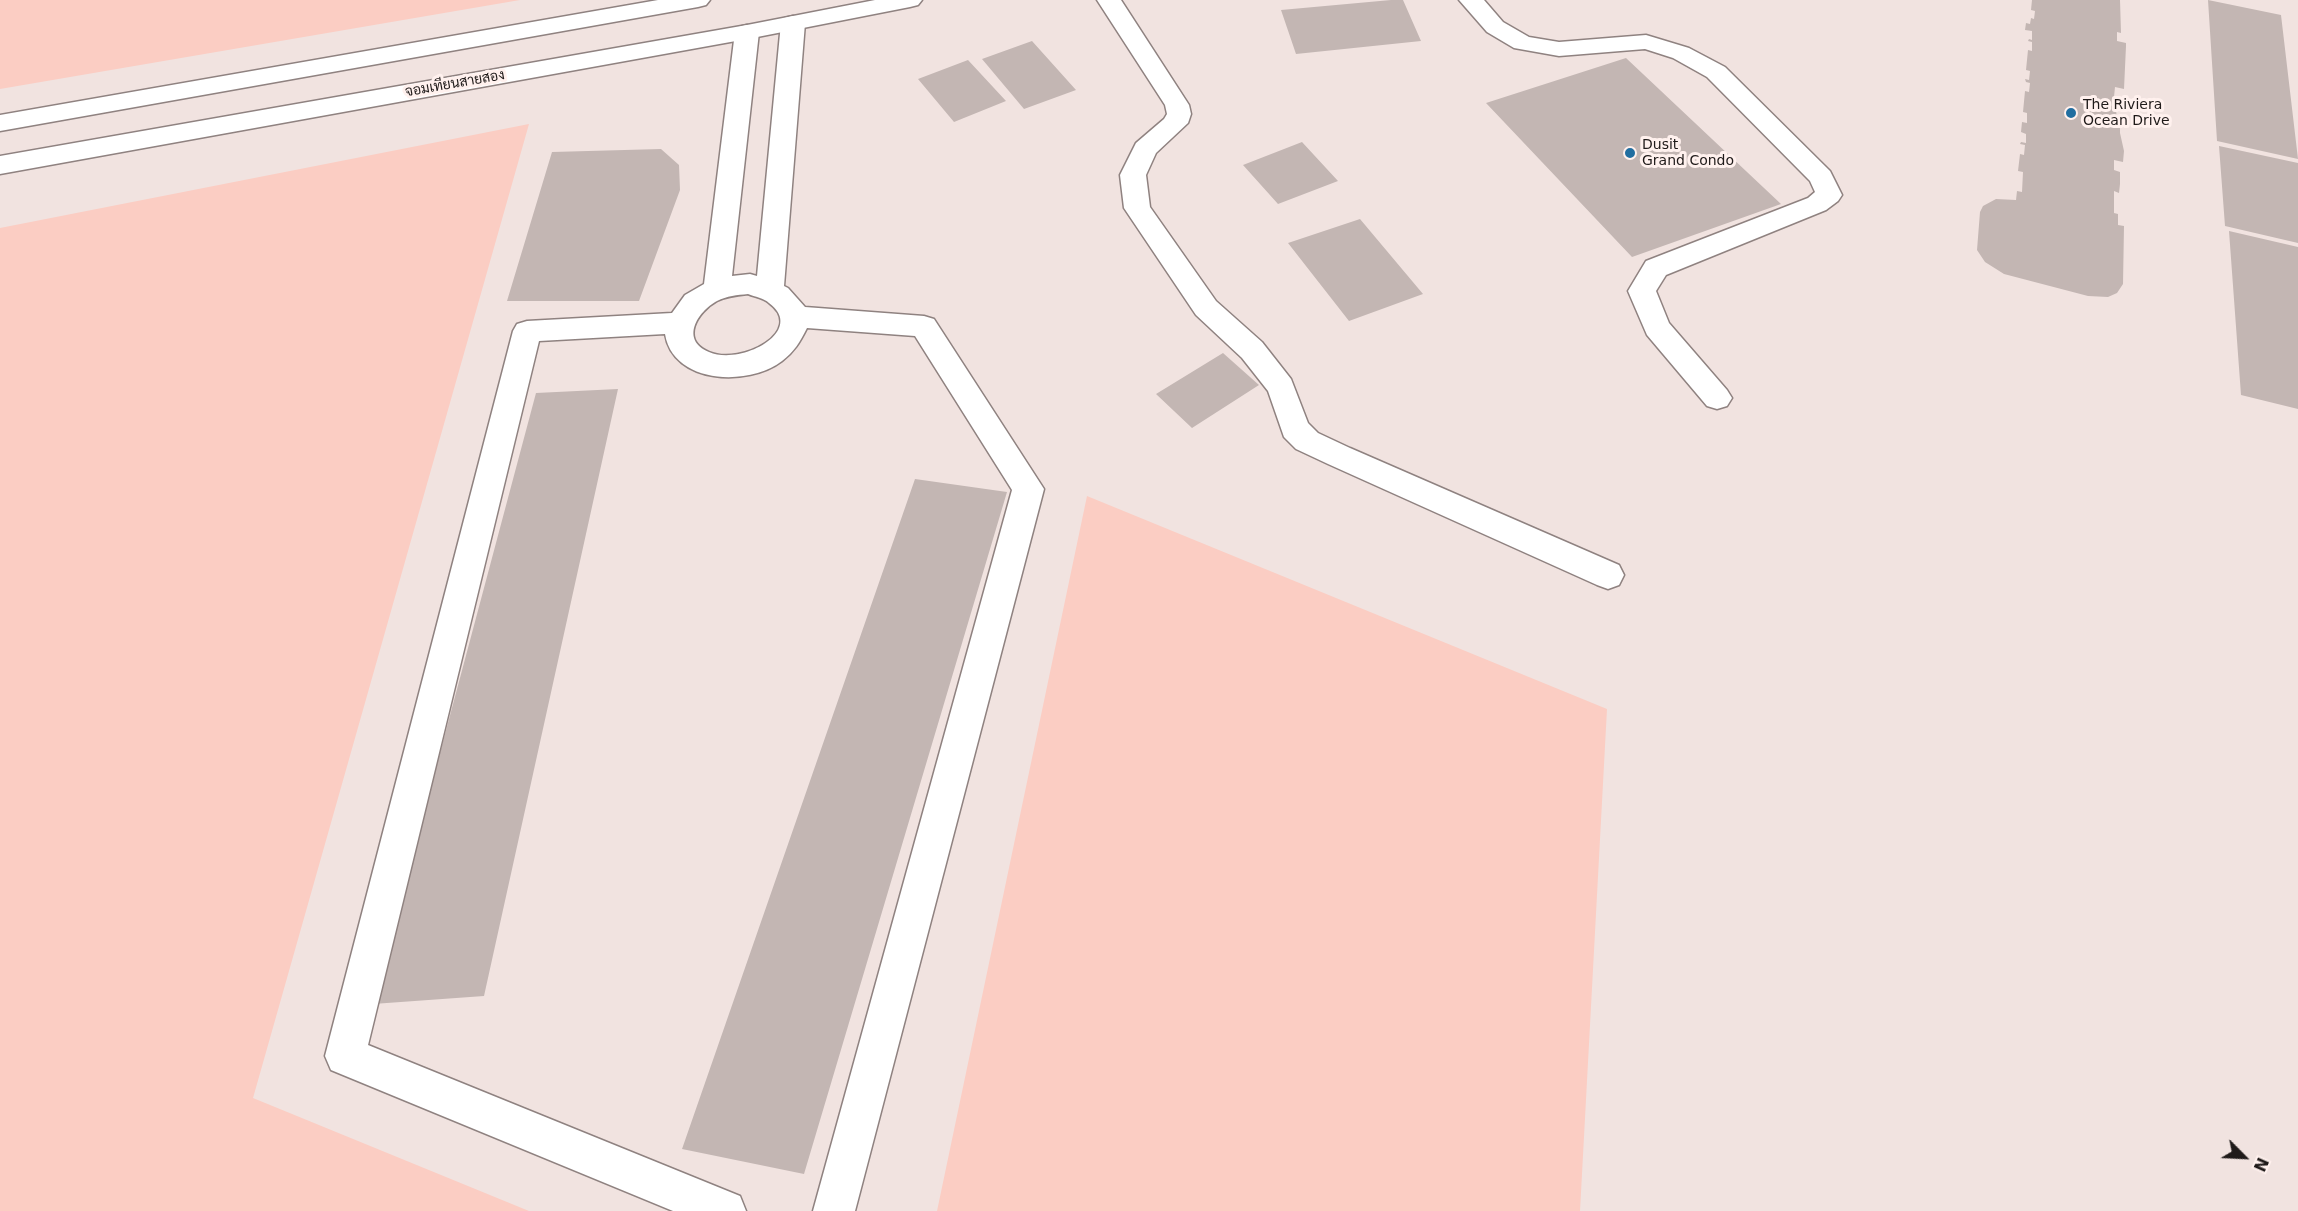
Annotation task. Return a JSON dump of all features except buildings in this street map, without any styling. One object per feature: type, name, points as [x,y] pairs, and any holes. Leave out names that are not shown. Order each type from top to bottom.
[{"type":"street","points":[[0,123],[698,0]]},
{"type":"street","name":"จอมเทียนสายสอง","points":[[0,165],[747,32],[910,0]]},
{"type":"street","points":[[1109,0],[1177,105],[1179,114],[1175,123],[1145,148],[1133,175],[1137,208],[1206,308],[1252,350],[1281,387],[1295,429],[1307,441],[1339,456],[1608,575]]},
{"type":"street","points":[[1471,0],[1495,27],[1522,43],[1559,49],[1646,42],[1681,52],[1716,72],[1821,177],[1829,195],[1817,204],[1656,268],[1642,291],[1657,328],[1717,398]]},
{"type":"street","points":[[770,288],[793,23]]},
{"type":"street","points":[[717,289],[747,32]]},
{"type":"street","points":[[750,284],[770,288],[787,298],[795,317],[792,334],[772,356],[748,366],[714,368],[686,354],[678,337],[679,323],[694,302],[717,289],[750,284]]},
{"type":"street","points":[[795,317],[924,326],[1028,489],[834,1211]]},
{"type":"street","points":[[679,323],[526,331],[345,1056],[725,1211]]},
{"type":"shaded area","points":[[0,0],[520,0],[0,89]]},
{"type":"shaded area","points":[[529,124],[253,1098],[529,1211],[0,1211],[0,228]]},
{"type":"shaded area","points":[[1087,496],[1607,709],[1580,1211],[937,1211]]},
{"type":"place","name":"The Riviera Ocean Drive","points":[[2071,113]]},
{"type":"place","name":"Dusit Grand Condo","points":[[1630,153]]}]
